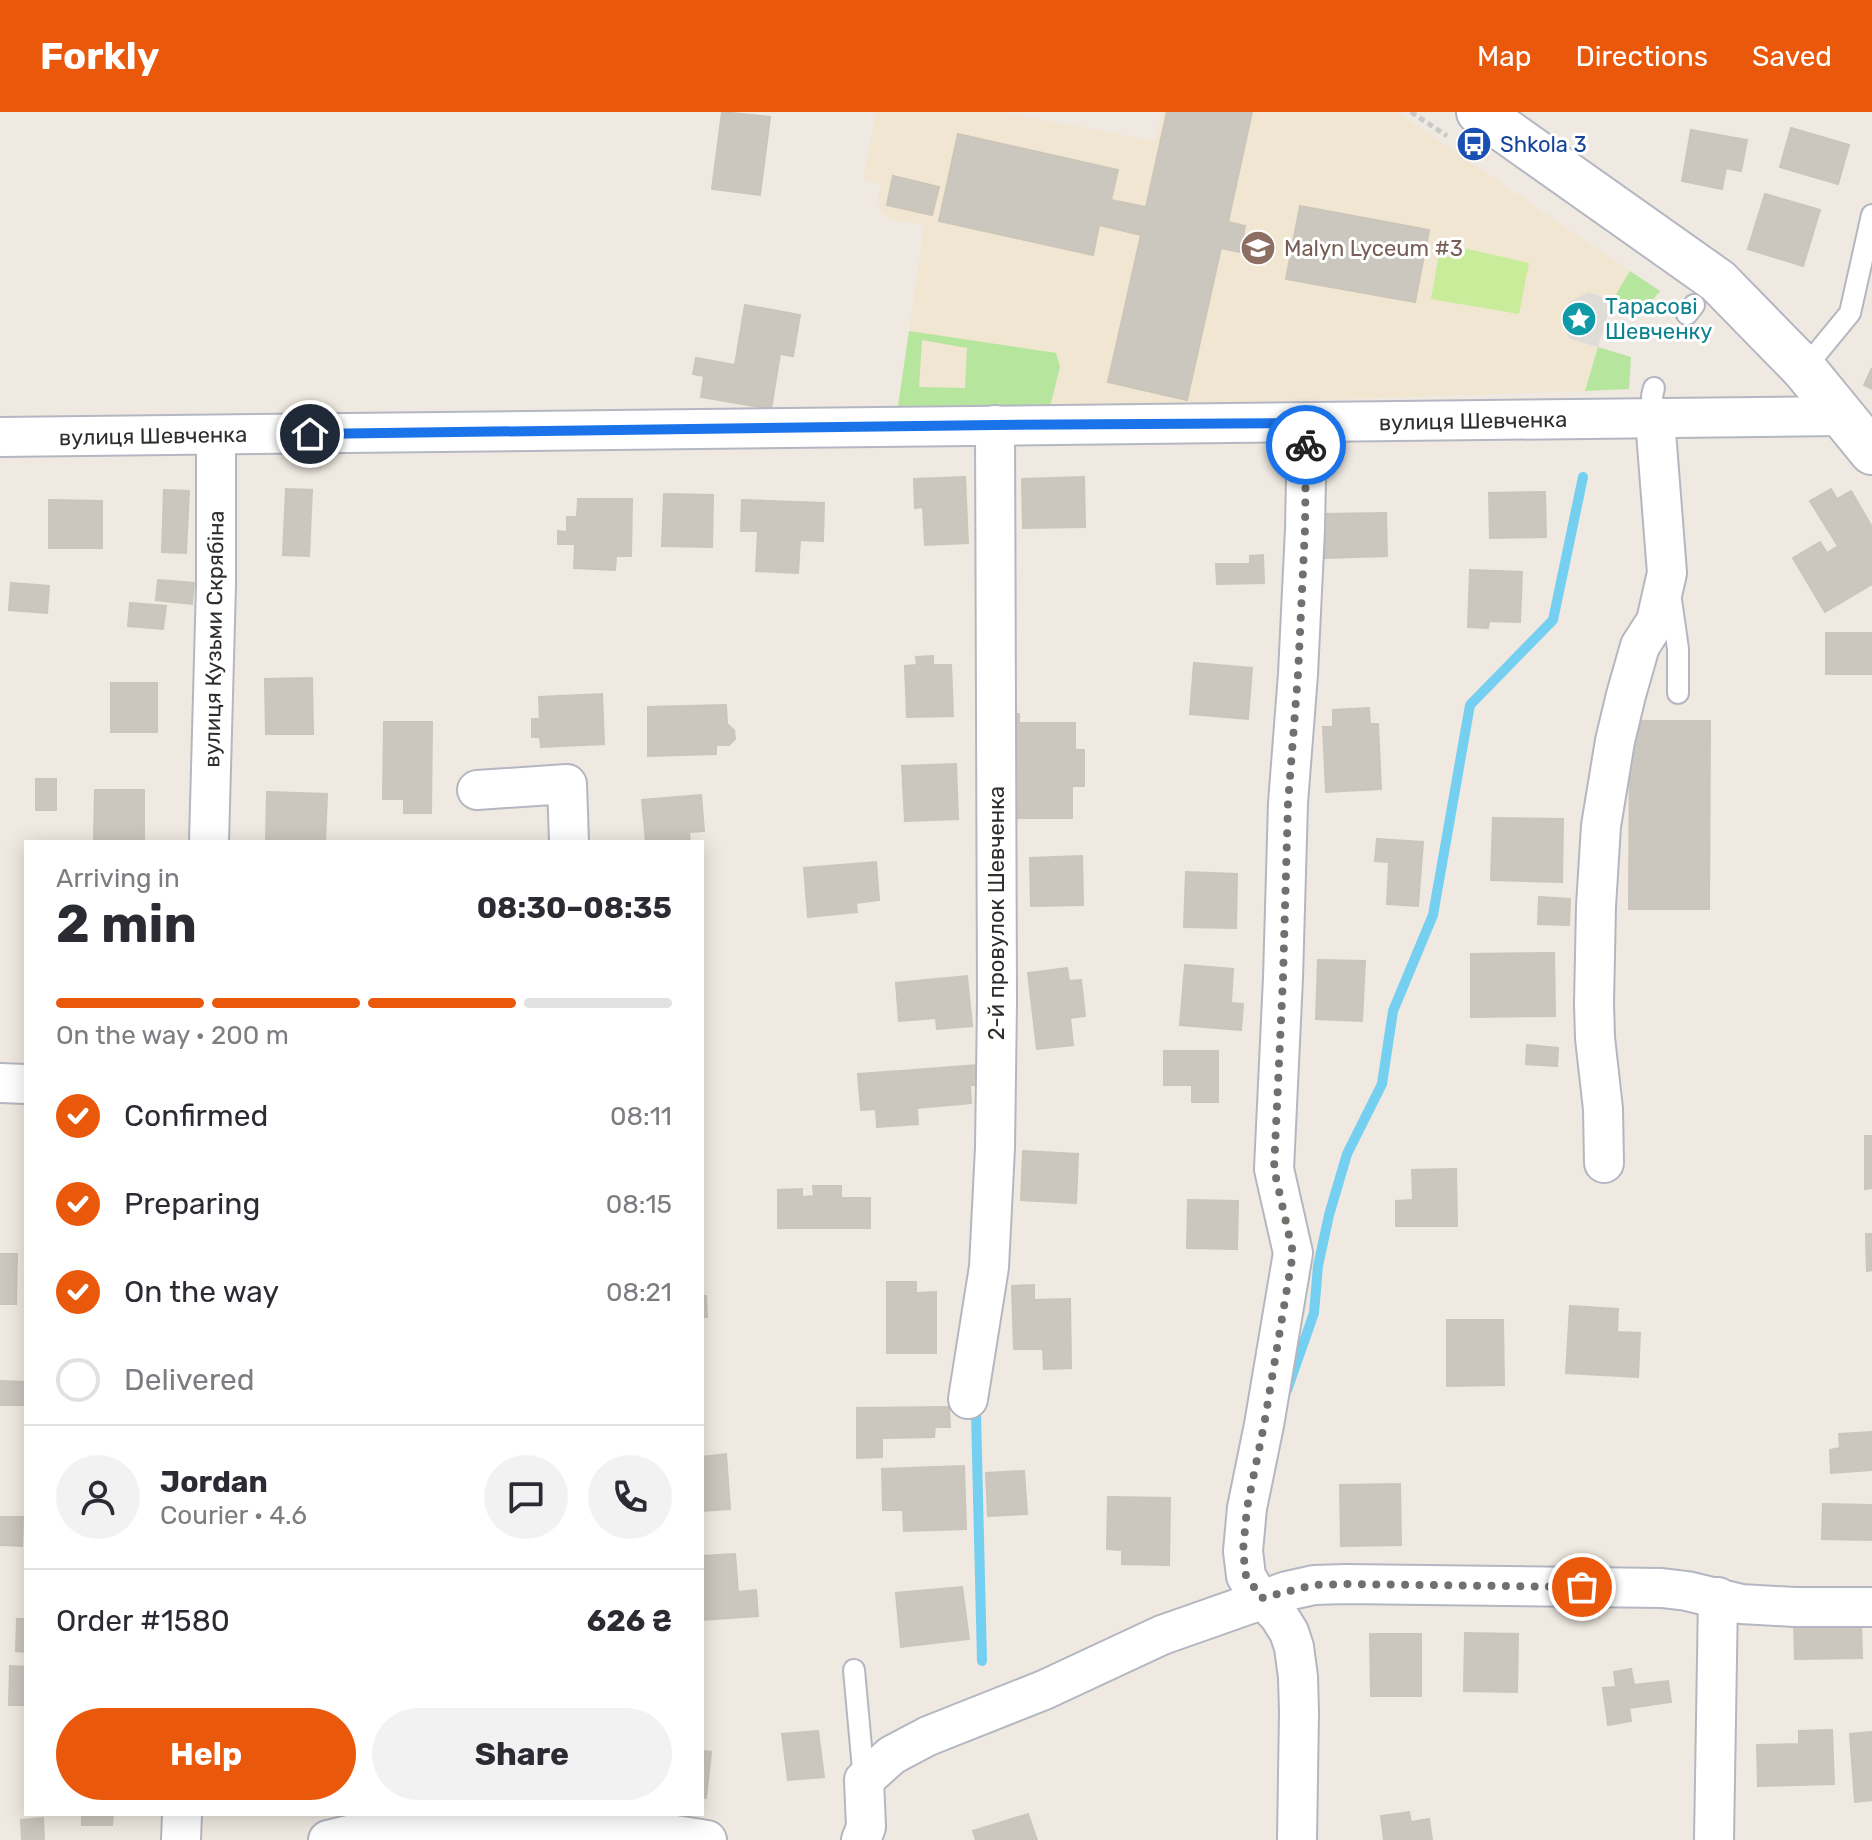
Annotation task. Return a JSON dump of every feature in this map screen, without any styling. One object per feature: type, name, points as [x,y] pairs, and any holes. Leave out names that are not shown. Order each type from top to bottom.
[{"type":"street","points":[[1464,125],[1718,281],[1804,369],[1872,452]]},
{"type":"street","points":[[1604,1163],[1594,1003],[1601,826],[1626,695],[1640,646],[1656,621],[1667,573],[1655,403]]},
{"type":"street","name":"вулиця Шевченка","points":[[0,437],[1307,423],[1655,403],[1842,416]]},
{"type":"street","points":[[1297,1840],[1299,1712],[1294,1647],[1284,1624],[1246,1576],[1243,1551],[1247,1508],[1293,1253],[1274,1169],[1288,803],[1305,529],[1307,423]]},
{"type":"street","name":"2-й провулок Шевченка","points":[[968,1399],[989,1267],[995,1148],[995,425]]},
{"type":"street","name":"вулиця Кузьми Скрябіна","points":[[209,840],[216,585],[216,435]]},
{"type":"street","points":[[477,790],[567,784],[569,840]]},
{"type":"street","points":[[0,1083],[24,1084]]},
{"type":"street","points":[[861,1840],[866,1827],[864,1780],[892,1755],[936,1732],[1044,1690],[1162,1635],[1262,1598],[1314,1585],[1662,1588],[1741,1604],[1872,1607]]},
{"type":"street","points":[[1714,1840],[1718,1597]]},
{"type":"street","points":[[181,1840],[182,1816]]},
{"type":"street","points":[[328,1840],[397,1827],[552,1821],[594,1822],[707,1840]]},
{"type":"lane","points":[[1804,369],[1850,313],[1872,215]]},
{"type":"lane","points":[[1667,573],[1678,649],[1678,693]]},
{"type":"lane","points":[[854,1670],[864,1780]]},
{"type":"path","points":[[1411,112],[1464,125]]},
{"type":"shaded area","name":"Malyn Lyceum #3","points":[[876,112],[1001,112],[1155,141],[1162,112],[1397,112],[1630,271],[1612,301],[1589,292],[1570,339],[1598,347],[1585,391],[1176,405],[898,406],[924,225],[891,220],[881,212],[878,200],[881,184],[863,180]]},
{"type":"shaded area","points":[[1589,292],[1612,301],[1598,347],[1570,339],[1562,325],[1569,302]]},
{"type":"green space","points":[[1441,243],[1529,263],[1519,314],[1431,299]]},
{"type":"green space","points":[[1630,271],[1660,291],[1641,314],[1612,301]]},
{"type":"green space","points":[[909,331],[1056,353],[1060,367],[1050,406],[898,406]],"holes":[[[922,340],[967,348],[965,388],[919,387]]]},
{"type":"green space","points":[[1598,347],[1631,357],[1629,389],[1585,391]]},
{"type":"building","points":[[722,112],[770,117],[760,195],[712,189]]},
{"type":"building","points":[[1167,112],[1252,112],[1228,222],[1245,226],[1240,252],[1221,248],[1187,400],[1108,382],[1141,235],[1099,225],[1093,255],[939,221],[958,134],[1118,170],[1111,200],[1146,207]]},
{"type":"building","points":[[1791,128],[1849,145],[1838,184],[1780,167]]},
{"type":"building","points":[[1691,130],[1747,140],[1741,171],[1726,168],[1722,189],[1682,181]]},
{"type":"building","points":[[893,176],[939,187],[932,215],[887,205]]},
{"type":"building","points":[[1765,194],[1820,210],[1803,266],[1748,249]]},
{"type":"building","points":[[1300,206],[1429,230],[1415,302],[1286,279]]},
{"type":"building","points":[[745,305],[800,315],[793,356],[780,354],[771,409],[701,397],[704,376],[693,374],[696,358],[735,365]]},
{"type":"building","points":[[1872,368],[1872,389],[1864,385]]},
{"type":"building","points":[[965,477],[968,543],[925,545],[923,507],[915,508],[914,479]]},
{"type":"building","points":[[1084,477],[1085,527],[1023,528],[1022,479]]},
{"type":"building","points":[[286,489],[312,490],[309,556],[283,555]]},
{"type":"building","points":[[1831,489],[1837,499],[1851,491],[1872,527],[1872,584],[1825,612],[1793,558],[1820,542],[1827,553],[1838,546],[1810,501]]},
{"type":"building","points":[[164,490],[189,491],[186,553],[162,552]]},
{"type":"building","points":[[1545,492],[1546,537],[1490,538],[1489,493]]},
{"type":"building","points":[[664,494],[713,495],[712,547],[662,546]]},
{"type":"building","points":[[578,499],[632,499],[631,556],[616,556],[615,570],[574,568],[575,544],[558,544],[558,531],[567,532],[567,517],[577,517]]},
{"type":"building","points":[[49,500],[102,501],[102,548],[49,548]]},
{"type":"building","points":[[742,500],[824,503],[823,541],[800,540],[798,573],[756,571],[758,531],[741,531]]},
{"type":"building","points":[[1386,513],[1387,556],[1325,558],[1324,514]]},
{"type":"building","points":[[1263,555],[1264,583],[1217,584],[1216,564],[1250,564],[1250,556]]},
{"type":"building","points":[[1470,570],[1522,572],[1520,622],[1489,621],[1488,628],[1468,627]]},
{"type":"building","points":[[158,580],[194,583],[192,604],[156,600]]},
{"type":"building","points":[[11,583],[49,586],[47,613],[9,610]]},
{"type":"building","points":[[130,603],[166,606],[163,629],[128,626]]},
{"type":"building","points":[[1826,633],[1872,633],[1872,674],[1826,674]]},
{"type":"building","points":[[933,656],[933,665],[951,665],[953,716],[907,717],[905,666],[917,665],[916,657]]},
{"type":"building","points":[[1194,663],[1252,668],[1248,719],[1190,714]]},
{"type":"building","points":[[312,678],[313,734],[266,734],[265,679]]},
{"type":"building","points":[[111,683],[157,683],[157,732],[111,732]]},
{"type":"building","points":[[602,694],[604,744],[541,747],[540,737],[532,737],[532,719],[540,719],[539,697]]},
{"type":"building","points":[[726,705],[727,724],[734,730],[735,739],[729,745],[716,745],[716,754],[648,756],[648,707]]},
{"type":"building","points":[[1369,708],[1370,724],[1378,724],[1381,789],[1326,792],[1323,727],[1333,727],[1333,710]]},
{"type":"building","points":[[1010,714],[1019,714],[1019,723],[1075,723],[1075,750],[1084,750],[1084,786],[1072,786],[1072,818],[1009,818]]},
{"type":"building","points":[[1630,721],[1710,721],[1709,909],[1629,909]]},
{"type":"building","points":[[384,722],[432,722],[431,813],[404,813],[404,799],[383,799]]},
{"type":"building","points":[[956,764],[958,819],[905,821],[902,766]]},
{"type":"building","points":[[36,779],[56,779],[56,810],[36,810]]},
{"type":"building","points":[[95,790],[144,790],[144,840],[94,839]]},
{"type":"building","points":[[267,792],[327,794],[325,840],[266,840]]},
{"type":"building","points":[[701,795],[704,831],[689,832],[690,840],[646,840],[642,800]]},
{"type":"building","points":[[1493,818],[1563,819],[1562,882],[1491,880]]},
{"type":"building","points":[[1377,839],[1423,842],[1418,906],[1387,904],[1389,862],[1375,861]]},
{"type":"building","points":[[1082,856],[1083,905],[1031,906],[1030,858]]},
{"type":"building","points":[[876,862],[879,900],[856,903],[857,912],[808,917],[804,868]]},
{"type":"building","points":[[1186,872],[1237,874],[1236,928],[1184,927]]},
{"type":"building","points":[[1539,897],[1570,899],[1569,925],[1538,924]]},
{"type":"building","points":[[1554,953],[1555,1016],[1471,1017],[1471,954]]},
{"type":"building","points":[[1318,960],[1365,961],[1362,1021],[1316,1019]]},
{"type":"building","points":[[1185,965],[1233,969],[1231,1003],[1243,1004],[1241,1030],[1180,1025]]},
{"type":"building","points":[[1067,968],[1069,981],[1081,980],[1085,1016],[1070,1018],[1073,1045],[1037,1049],[1028,973]]},
{"type":"building","points":[[967,976],[972,1026],[937,1029],[936,1018],[899,1021],[896,983]]},
{"type":"building","points":[[1527,1045],[1558,1048],[1557,1066],[1526,1064]]},
{"type":"building","points":[[1164,1051],[1218,1051],[1218,1102],[1192,1102],[1192,1085],[1164,1085]]},
{"type":"building","points":[[978,1065],[979,1085],[970,1085],[971,1103],[917,1108],[914,1070]]},
{"type":"building","points":[[914,1070],[918,1124],[877,1127],[876,1109],[861,1110],[858,1074]]},
{"type":"building","points":[[1865,1136],[1872,1136],[1872,1188],[1865,1189]]},
{"type":"building","points":[[1023,1151],[1078,1154],[1076,1203],[1021,1200]]},
{"type":"building","points":[[1456,1169],[1457,1226],[1396,1226],[1396,1201],[1413,1200],[1412,1170]]},
{"type":"building","points":[[813,1186],[841,1186],[841,1198],[870,1198],[870,1228],[778,1228],[778,1190],[802,1189],[802,1197],[814,1196]]},
{"type":"building","points":[[1188,1200],[1238,1201],[1237,1249],[1187,1248]]},
{"type":"building","points":[[1866,1234],[1872,1234],[1872,1270],[1867,1271]]},
{"type":"building","points":[[0,1254],[17,1254],[16,1304],[0,1304]]},
{"type":"building","points":[[887,1282],[916,1282],[916,1293],[936,1292],[936,1353],[887,1353]]},
{"type":"building","points":[[1034,1285],[1034,1300],[1070,1299],[1071,1368],[1044,1369],[1043,1349],[1014,1349],[1012,1286]]},
{"type":"building","points":[[704,1296],[706,1296],[707,1317],[704,1317]]},
{"type":"building","points":[[1570,1306],[1618,1309],[1617,1332],[1640,1333],[1638,1377],[1566,1373]]},
{"type":"building","points":[[1447,1320],[1503,1320],[1504,1385],[1447,1386]]},
{"type":"building","points":[[0,1381],[24,1382],[24,1405],[0,1405]]},
{"type":"building","points":[[949,1407],[950,1427],[935,1427],[934,1437],[882,1438],[882,1457],[857,1458],[857,1408]]},
{"type":"building","points":[[1872,1432],[1872,1470],[1831,1473],[1830,1450],[1840,1448],[1839,1434]]},
{"type":"building","points":[[726,1454],[730,1509],[704,1511],[704,1457]]},
{"type":"building","points":[[964,1466],[966,1529],[904,1531],[903,1510],[883,1510],[882,1469]]},
{"type":"building","points":[[1024,1471],[1027,1514],[988,1516],[986,1473]]},
{"type":"building","points":[[1400,1484],[1401,1545],[1341,1546],[1340,1485]]},
{"type":"building","points":[[1108,1497],[1170,1498],[1169,1565],[1122,1564],[1122,1550],[1107,1549]]},
{"type":"building","points":[[1823,1504],[1872,1505],[1872,1540],[1822,1539]]},
{"type":"building","points":[[0,1517],[23,1517],[22,1546],[0,1545]]},
{"type":"building","points":[[735,1554],[738,1592],[756,1590],[758,1616],[704,1620],[704,1556]]},
{"type":"building","points":[[962,1587],[969,1639],[901,1647],[896,1593]]},
{"type":"building","points":[[17,1619],[24,1619],[24,1652],[16,1651]]},
{"type":"building","points":[[1861,1623],[1862,1658],[1795,1659],[1794,1624]]},
{"type":"building","points":[[1465,1633],[1518,1634],[1517,1692],[1464,1691]]},
{"type":"building","points":[[1370,1634],[1421,1634],[1421,1696],[1371,1696]]},
{"type":"building","points":[[10,1666],[24,1667],[24,1705],[9,1705]]},
{"type":"building","points":[[1631,1669],[1634,1685],[1668,1681],[1671,1702],[1629,1708],[1631,1721],[1608,1725],[1603,1688],[1616,1687],[1614,1672]]},
{"type":"building","points":[[1832,1730],[1834,1784],[1758,1786],[1757,1745],[1799,1744],[1799,1731]]},
{"type":"building","points":[[818,1731],[824,1777],[788,1780],[782,1734]]},
{"type":"building","points":[[1872,1732],[1872,1800],[1855,1802],[1850,1734]]},
{"type":"building","points":[[704,1751],[711,1752],[704,1798]]},
{"type":"building","points":[[1409,1812],[1411,1822],[1429,1819],[1432,1840],[1384,1840],[1381,1816]]},
{"type":"building","points":[[1028,1814],[1037,1840],[976,1840],[973,1831]]},
{"type":"building","points":[[82,1816],[113,1816],[112,1825],[82,1825]]},
{"type":"building","points":[[43,1818],[44,1840],[22,1840],[21,1820]]},
{"type":"waterway","points":[[1287,1390],[1314,1313],[1318,1266],[1347,1154],[1382,1084],[1393,1011],[1433,915],[1470,705],[1553,620],[1583,477]]},
{"type":"waterway","points":[[980,1404],[976,1414],[982,1661]]},
{"type":"way so far","points":[[1306,445],[1305,529],[1288,803],[1274,1169],[1293,1253],[1247,1508],[1243,1551],[1246,1576],[1262,1598],[1314,1585],[1582,1587]]},
{"type":"place","name":"Shkola 3","points":[[1474,144]]},
{"type":"place","name":"Malyn Lyceum #3","points":[[1258,248]]},
{"type":"place","name":"Тарасові Шевченку","points":[[1579,319]]},
{"type":"route","points":[[310,434],[1307,423],[1306,445]]}]
